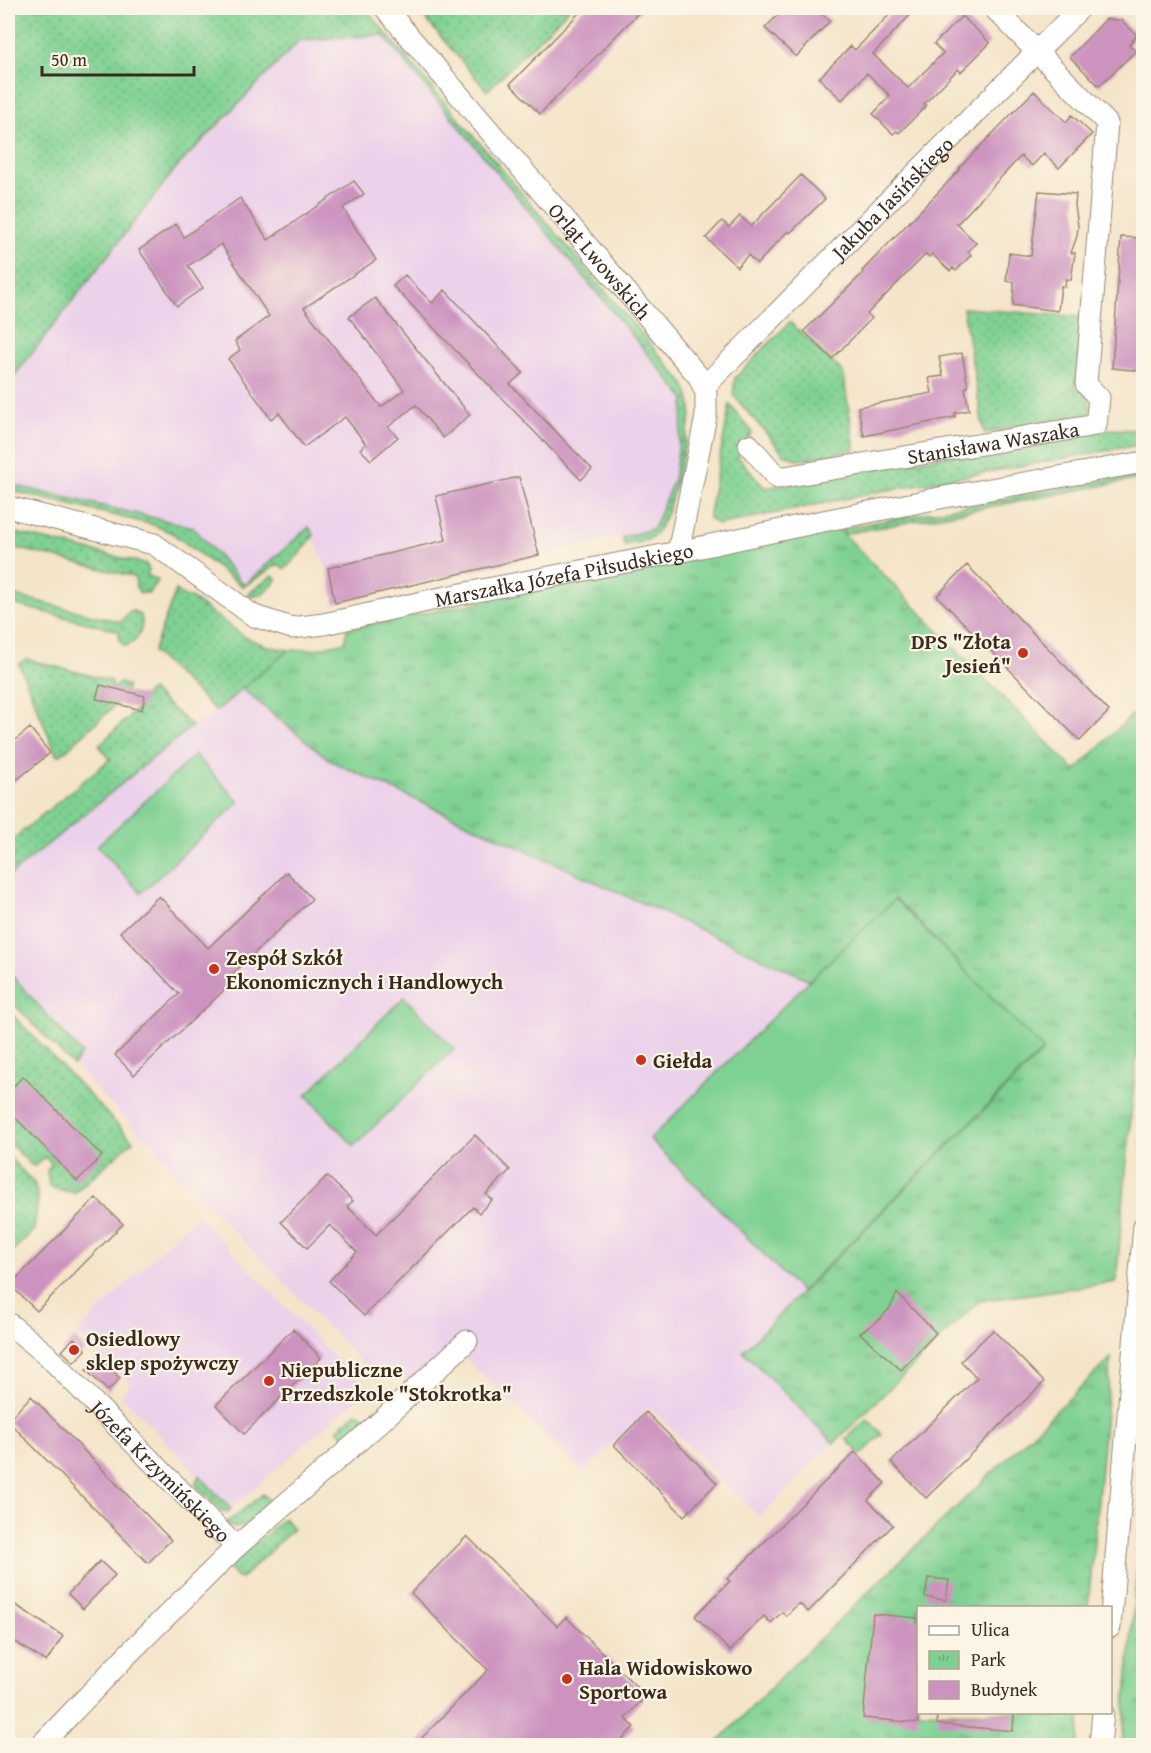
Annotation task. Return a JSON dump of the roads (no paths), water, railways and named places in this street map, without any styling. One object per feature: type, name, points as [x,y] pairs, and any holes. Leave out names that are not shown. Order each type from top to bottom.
[{"type":"street","name":"Orląt Lwowskich","points":[[385,8],[692,368],[704,387]]},
{"type":"street","points":[[994,8],[1036,51]]},
{"type":"street","name":"Jakuba Jasińskiego","points":[[704,387],[1080,8]]},
{"type":"street","name":"Stanisława Waszaka","points":[[749,445],[778,478],[1096,425],[1099,398],[1086,384],[1107,123],[1036,51]]},
{"type":"street","points":[[678,552],[706,416],[704,387]]},
{"type":"street","name":"Marszałka Józefa Piłsudskiego","points":[[8,507],[154,544],[254,616],[292,628],[324,624],[468,592],[945,497],[1143,462]]},
{"type":"street","points":[[1112,1606],[1143,1226]]},
{"type":"street","name":"Józefa Krzymińskiego","points":[[8,1323],[46,1354],[236,1547]]},
{"type":"street","name":"Józefa Krzymińskiego","points":[[40,1746],[129,1653],[236,1547],[378,1424],[467,1341]]},
{"type":"street","points":[[1100,1746],[1103,1714]]},
{"type":"place","name":"DPS \"Złota Jesień\"","points":[[1023,653]]},
{"type":"place","name":"Zespół Szkół Ekonomicznych i Handlowych","points":[[214,969]]},
{"type":"place","name":"Giełda","points":[[641,1060]]},
{"type":"place","name":"Osiedlowy sklep spożywczy","points":[[74,1350]]},
{"type":"place","name":"Niepubliczne Przedszkole \"Stokrotka\"","points":[[269,1381]]},
{"type":"place","name":"Hala Widowiskowo Sportowa","points":[[567,1679]]}]
